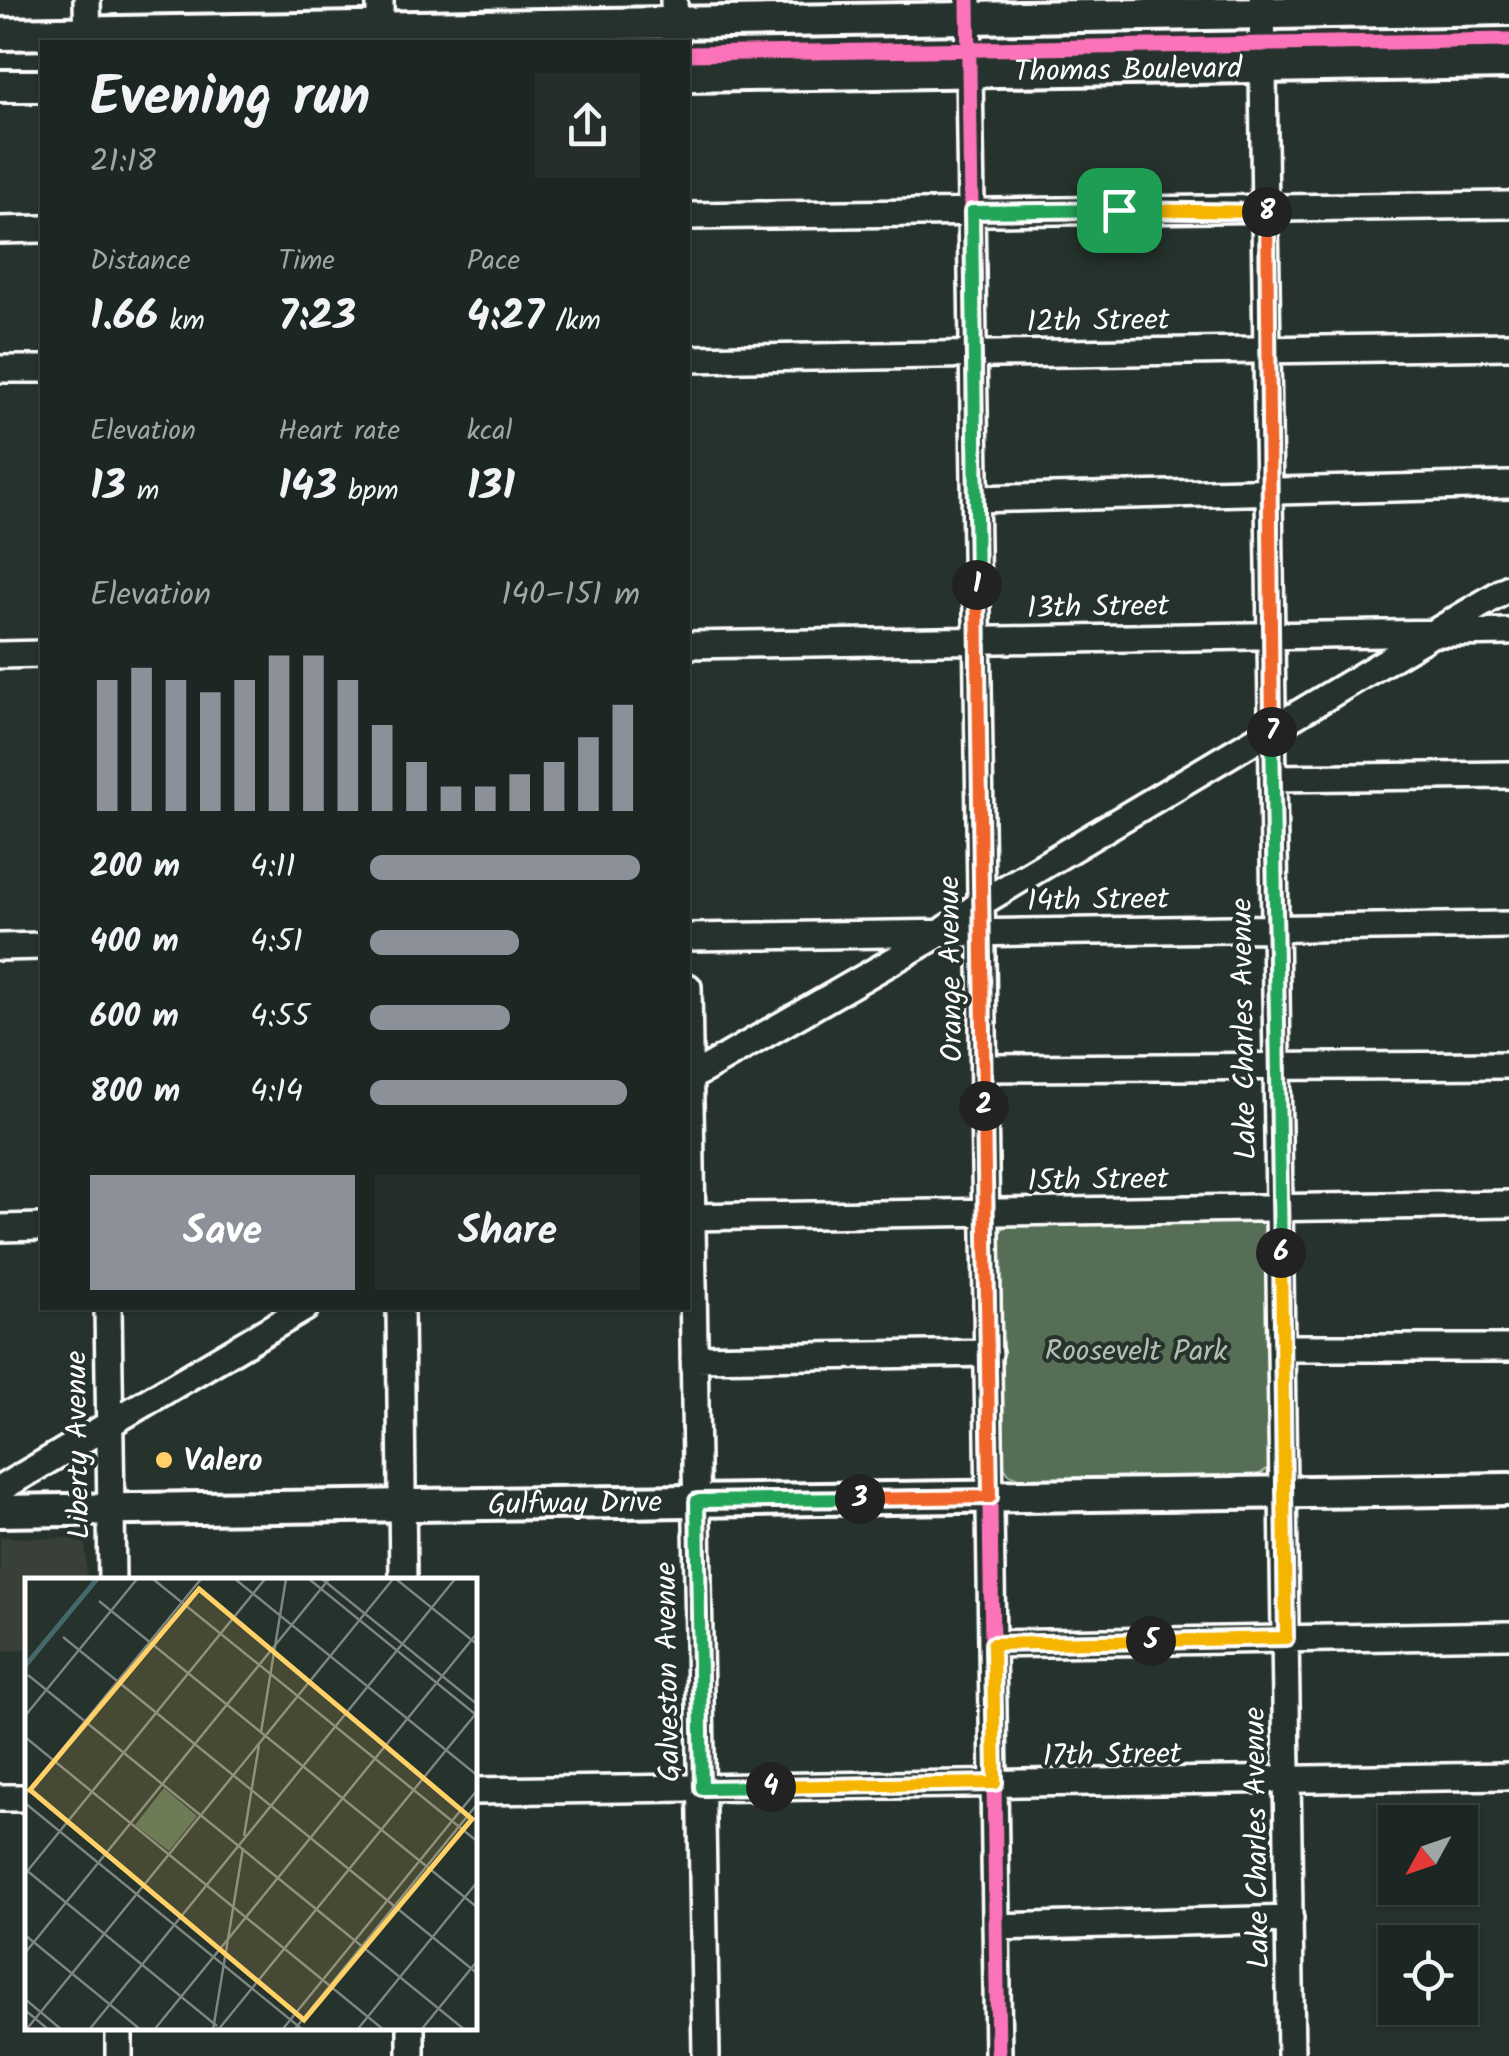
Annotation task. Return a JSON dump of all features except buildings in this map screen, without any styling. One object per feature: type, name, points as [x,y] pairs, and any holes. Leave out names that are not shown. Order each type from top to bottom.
[{"type":"main road","name":"Thomas Boulevard","points":[[0,34],[88,37],[380,23],[675,22],[968,9],[1509,10]]},
{"type":"main road","name":"Thomas Boulevard","points":[[690,76],[1509,64]]},
{"type":"main road","points":[[0,86],[40,86]]},
{"type":"main road","name":"Gulfway Drive","points":[[0,1511],[1509,1489]]},
{"type":"street","points":[[87,0],[88,37]]},
{"type":"street","name":"Lake Charles Avenue","points":[[1262,7],[1269,349],[1272,929],[1278,1066],[1292,2056]]},
{"type":"street","name":"Orange Avenue","points":[[968,9],[981,904],[978,933],[984,1068],[998,2056]]},
{"type":"street","points":[[690,216],[1509,206]]},
{"type":"street","points":[[0,230],[40,229]]},
{"type":"street","name":"12th Street","points":[[690,360],[1509,346]]},
{"type":"street","points":[[0,369],[40,369]]},
{"type":"street","points":[[976,499],[1509,485]]},
{"type":"street","points":[[690,1077],[941,933],[981,904],[1509,588]]},
{"type":"street","name":"13th Street","points":[[690,645],[1509,632]]},
{"type":"street","points":[[0,655],[40,654]]},
{"type":"street","points":[[1272,778],[1509,775]]},
{"type":"street","name":"14th Street","points":[[690,937],[1509,926]]},
{"type":"street","points":[[0,947],[40,946]]},
{"type":"street","points":[[984,1068],[1509,1064]]},
{"type":"street","name":"15th Street","points":[[690,1218],[1509,1204]]},
{"type":"street","name":"Galveston Avenue","points":[[690,1218],[706,2056]]},
{"type":"street","points":[[0,1228],[40,1227]]},
{"type":"street","name":"Liberty Avenue","points":[[108,1310],[112,1578]]},
{"type":"street","points":[[0,1488],[302,1310]]},
{"type":"street","points":[[400,1310],[404,1578]]},
{"type":"street","points":[[1282,1348],[1509,1348]]},
{"type":"street","points":[[694,1358],[989,1353]]},
{"type":"street","points":[[993,1644],[1509,1634]]},
{"type":"street","name":"17th Street","points":[[478,1791],[1509,1776]]},
{"type":"street","points":[[996,1927],[1290,1919]]},
{"type":"street","points":[[119,2031],[120,2056]]},
{"type":"shaded area","points":[[0,1537],[85,1539],[87,1578],[25,1578],[25,1650],[0,1651]]},
{"type":"green space","name":"Roosevelt Park","points":[[1263,1219],[1271,1224],[1273,1465],[1257,1476],[1023,1480],[1009,1474],[1001,1462],[999,1232],[1008,1224]]},
{"type":"cycle path","points":[[968,0],[998,2056]]},
{"type":"cycle path","points":[[690,54],[1509,40]]},
{"type":"place","name":"Valero","points":[[164,1460]]},
{"type":"route","points":[[1266,208],[1272,929],[1278,1066],[1286,1638],[993,1644],[995,1783],[702,1788],[697,1501],[990,1497],[984,1068],[978,933],[981,904],[972,212],[1119,210],[1266,208]]}]
